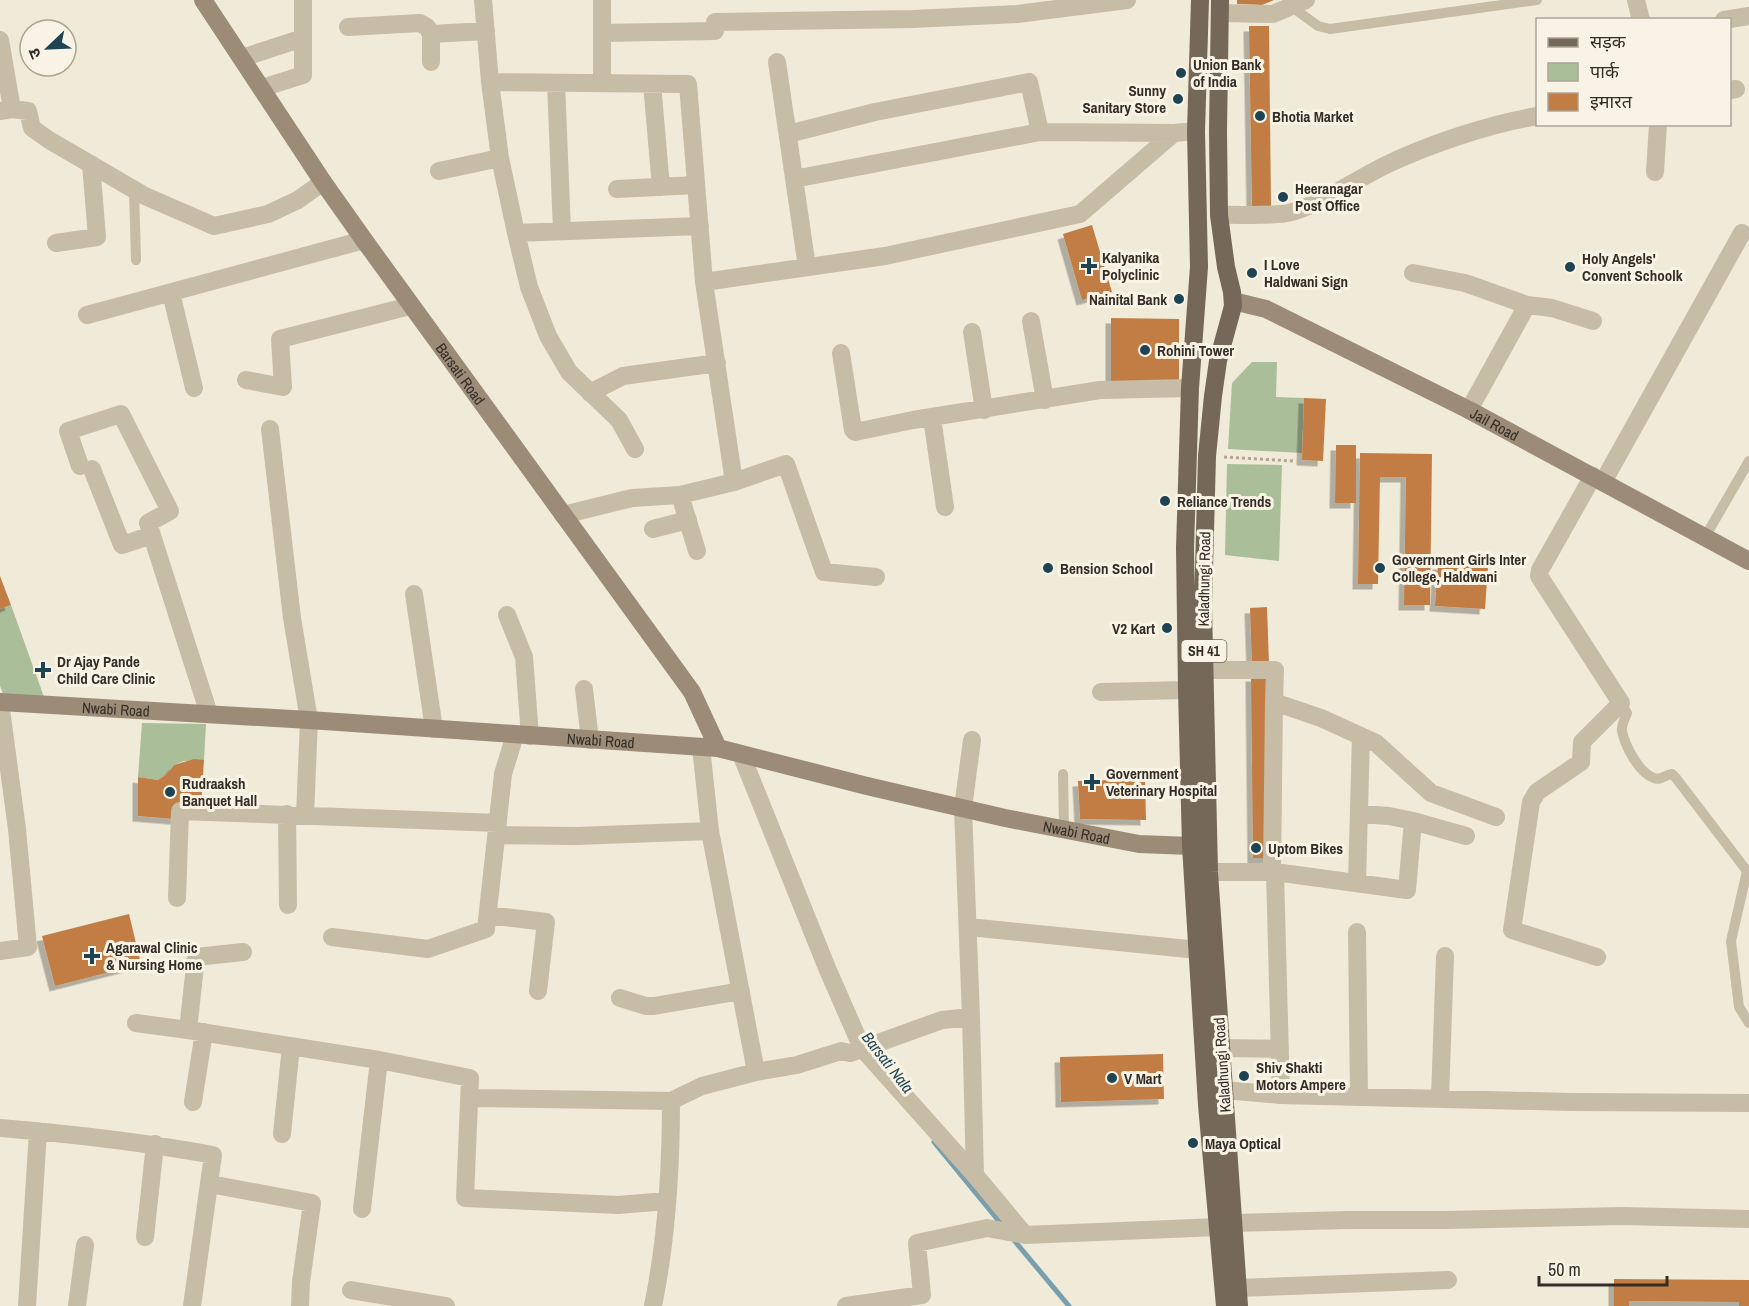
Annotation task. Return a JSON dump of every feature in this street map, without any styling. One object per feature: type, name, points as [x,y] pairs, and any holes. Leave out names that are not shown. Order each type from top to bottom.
[{"type":"main road","name":"Kaladhungi Road","points":[[1200,0],[1196,131],[1199,267],[1190,388],[1185,548],[1187,690],[1200,845],[1209,872],[1224,1090],[1225,1306]]},
{"type":"main road","name":"Kaladhungi Road","points":[[1220,6],[1219,215],[1233,301],[1218,361],[1207,456],[1198,950],[1207,1105],[1238,1297]]},
{"type":"main road","points":[[1196,131],[1218,131]]},
{"type":"main road","points":[[1199,267],[1213,264],[1226,267]]},
{"type":"main road","points":[[1195,322],[1211,328],[1228,325]]},
{"type":"street","name":"Barsati Road","points":[[203,0],[323,182],[410,306],[498,423],[562,515],[692,692],[710,747]]},
{"type":"street","points":[[262,88],[303,75],[303,0]]},
{"type":"street","points":[[483,0],[490,82],[500,158],[529,287],[548,336],[569,372],[619,420],[635,449]]},
{"type":"street","points":[[602,0],[602,83]]},
{"type":"street","points":[[602,33],[715,31],[716,21],[913,19],[1017,14],[1127,0]]},
{"type":"street","points":[[1636,0],[1640,18]]},
{"type":"street","points":[[1220,6],[1273,14],[1299,3]]},
{"type":"street","points":[[1731,19],[1749,16]]},
{"type":"street","points":[[348,27],[420,23],[427,27],[431,34],[431,62]]},
{"type":"street","points":[[431,34],[486,31]]},
{"type":"street","points":[[242,58],[303,39]]},
{"type":"street","points":[[0,40],[6,110],[28,111],[32,128],[145,196],[214,226],[268,214],[298,200],[323,182]]},
{"type":"street","points":[[777,62],[807,267]]},
{"type":"street","points":[[490,82],[688,84],[704,282],[734,482]]},
{"type":"street","points":[[788,134],[875,112],[1029,82],[1040,132]]},
{"type":"street","points":[[556,83],[562,231]]},
{"type":"street","points":[[652,84],[661,187]]},
{"type":"street","points":[[1219,215],[1290,213],[1407,156],[1474,132],[1536,116]]},
{"type":"street","points":[[1655,172],[1658,126]]},
{"type":"street","points":[[794,179],[1040,132],[1174,133],[1196,131]]},
{"type":"street","points":[[704,282],[885,256],[1080,214],[1174,133]]},
{"type":"street","points":[[439,171],[500,158]]},
{"type":"street","points":[[56,243],[97,237],[91,164]]},
{"type":"street","points":[[617,189],[696,185]]},
{"type":"street","points":[[516,233],[700,226]]},
{"type":"street","points":[[1597,957],[1512,930],[1531,802],[1538,792],[1581,762],[1582,742],[1622,703],[1539,576],[1540,570],[1598,479],[1742,233]]},
{"type":"street","points":[[87,315],[364,240]]},
{"type":"street","points":[[1413,273],[1465,283],[1527,305],[1552,308],[1593,321]]},
{"type":"street","points":[[171,293],[194,388]]},
{"type":"street","name":"Jail Road","points":[[1233,301],[1266,309],[1469,410],[1749,561]]},
{"type":"street","points":[[1469,410],[1527,305]]},
{"type":"street","points":[[246,380],[283,387],[280,339],[410,306]]},
{"type":"street","points":[[1031,321],[1045,400]]},
{"type":"street","points":[[972,332],[984,410]]},
{"type":"street","points":[[841,353],[855,432],[1101,390],[1190,388]]},
{"type":"street","points":[[590,393],[624,376],[717,363]]},
{"type":"street","points":[[152,535],[122,544],[68,431],[121,414],[170,511],[148,523],[152,535],[209,714]]},
{"type":"street","points":[[932,418],[945,507]]},
{"type":"street","points":[[270,429],[292,618],[309,720],[296,815],[288,905]]},
{"type":"street","points":[[562,515],[632,498],[680,495],[734,482],[786,464],[824,572],[876,577]]},
{"type":"street","points":[[680,495],[697,551]]},
{"type":"street","points":[[653,529],[688,520]]},
{"type":"street","points":[[414,594],[434,729]]},
{"type":"street","points":[[332,937],[428,949],[486,929],[503,774],[523,736],[524,657],[507,615]]},
{"type":"street","points":[[1204,670],[1275,670],[1274,872],[1281,1095]]},
{"type":"street","points":[[584,689],[590,740]]},
{"type":"street","points":[[1101,692],[1187,690]]},
{"type":"street","points":[[0,702],[8,830],[28,947],[0,951]]},
{"type":"street","name":"Nwabi Road","points":[[0,702],[710,747],[867,786],[1064,829],[1139,844],[1200,845]]},
{"type":"street","points":[[1274,702],[1321,718],[1376,743],[1431,793],[1496,817]]},
{"type":"street","points":[[1357,882],[1361,736]]},
{"type":"street","points":[[972,740],[963,808],[969,927],[975,1175]]},
{"type":"street","points":[[710,747],[710,831],[756,1072]]},
{"type":"street","points":[[741,754],[827,968],[856,1050],[975,1175],[1014,1233]]},
{"type":"street","points":[[177,898],[180,811],[296,815],[576,836],[710,831]]},
{"type":"street","points":[[1359,814],[1389,816],[1466,836]]},
{"type":"street","points":[[1209,872],[1274,872],[1407,890],[1413,821]]},
{"type":"street","points":[[488,915],[546,922],[538,991]]},
{"type":"street","points":[[969,927],[1198,950]]},
{"type":"street","points":[[1358,932],[1359,1097]]},
{"type":"street","points":[[193,1102],[196,957],[243,952]]},
{"type":"street","points":[[1440,1098],[1445,956]]},
{"type":"street","points":[[620,998],[646,1006],[654,1006],[741,992]]},
{"type":"street","points":[[469,1098],[671,1101],[702,1086],[756,1072],[797,1065],[841,1051],[856,1050],[942,1020],[971,1017]]},
{"type":"street","points":[[136,1023],[379,1060],[470,1078],[465,1198],[618,1205],[667,1201]]},
{"type":"street","points":[[282,1134],[291,1046]]},
{"type":"street","points":[[1221,1048],[1280,1049]]},
{"type":"street","points":[[362,1209],[379,1060]]},
{"type":"street","points":[[1224,1090],[1281,1095],[1359,1097],[1749,1103]]},
{"type":"street","points":[[653,1306],[665,1239],[671,1150],[671,1101]]},
{"type":"street","points":[[0,1128],[155,1144],[213,1155],[192,1306]]},
{"type":"street","points":[[27,1306],[38,1131]]},
{"type":"street","points":[[145,1237],[155,1144]]},
{"type":"street","points":[[210,1184],[312,1203],[300,1306]]},
{"type":"street","points":[[846,1306],[922,1295],[917,1243],[987,1228],[1014,1233],[1348,1220],[1622,1216],[1749,1219]]},
{"type":"street","points":[[77,1306],[84,1245]]},
{"type":"street","points":[[1238,1297],[1448,1280]]},
{"type":"street","points":[[351,1290],[446,1306]]},
{"type":"lane","points":[[1299,3],[1318,26],[1330,29],[1538,0]]},
{"type":"lane","points":[[134,189],[136,260]]},
{"type":"lane","points":[[1705,537],[1749,461]]},
{"type":"lane","points":[[1622,703],[1627,713],[1622,730],[1643,771],[1654,779],[1672,774],[1747,871],[1731,941],[1739,1007],[1749,1023]]},
{"type":"lane","points":[[1063,774],[1064,829]]},
{"type":"path","points":[[1207,456],[1293,460]]},
{"type":"green space","points":[[1252,362],[1277,362],[1276,397],[1304,398],[1302,453],[1228,449],[1232,383]]},
{"type":"green space","points":[[1227,464],[1282,465],[1279,561],[1225,555]]},
{"type":"green space","points":[[11,605],[44,697],[4,696],[0,686],[0,609]]},
{"type":"green space","points":[[142,723],[206,724],[204,760],[184,761],[174,765],[158,780],[138,777]]},
{"type":"building","points":[[1237,0],[1274,0],[1262,5],[1237,4]]},
{"type":"building","name":"Bhotia Market","points":[[1249,26],[1269,26],[1271,206],[1252,206]]},
{"type":"building","points":[[1092,225],[1112,292],[1082,300],[1063,234]]},
{"type":"building","name":"Rohini Tower","points":[[1111,318],[1179,319],[1179,382],[1111,382]]},
{"type":"building","points":[[1304,398],[1326,399],[1323,461],[1302,460]]},
{"type":"building","points":[[1336,445],[1356,445],[1356,503],[1335,503]]},
{"type":"building","points":[[1360,453],[1432,454],[1430,605],[1404,605],[1406,477],[1380,477],[1378,584],[1358,584]]},
{"type":"building","points":[[1438,564],[1488,567],[1485,609],[1435,606]]},
{"type":"building","points":[[0,576],[11,605],[0,609]]},
{"type":"building","points":[[1267,607],[1269,664],[1252,664],[1250,608]]},
{"type":"building","points":[[1251,676],[1268,676],[1269,858],[1253,858]]},
{"type":"building","name":"Rudraaksh Banquet Hall","points":[[194,759],[204,760],[201,806],[175,819],[138,816],[138,777],[158,780],[174,765]]},
{"type":"building","points":[[1145,779],[1146,820],[1080,819],[1078,781]]},
{"type":"building","points":[[129,914],[141,964],[55,986],[42,936]]},
{"type":"building","name":"V Mart","points":[[1163,1054],[1164,1099],[1061,1102],[1060,1057]]},
{"type":"building","points":[[1614,1279],[1749,1280],[1749,1306],[1739,1306],[1739,1302],[1629,1301],[1629,1306],[1614,1306]]},
{"type":"waterway","name":"Barsati Nala","points":[[934,1142],[1002,1225]]},
{"type":"waterway","name":"Barsati Nala","points":[[1013,1239],[1069,1306]]},
{"type":"place","name":"Union Bank of India","points":[[1181,73]]},
{"type":"place","name":"Sunny Sanitary Store","points":[[1178,99]]},
{"type":"place","name":"Bhotia Market","points":[[1260,116]]},
{"type":"place","name":"Heeranagar Post Office","points":[[1283,197]]},
{"type":"place","name":"Kalyanika Polyclinic","points":[[1089,266]]},
{"type":"place","name":"Holy Angels' Convent Schoolk","points":[[1570,267]]},
{"type":"place","name":"I Love Haldwani Sign","points":[[1252,273]]},
{"type":"place","name":"Nainital Bank","points":[[1179,299]]},
{"type":"place","name":"Rohini Tower","points":[[1145,350]]},
{"type":"place","name":"Reliance Trends","points":[[1165,501]]},
{"type":"place","name":"Bension School","points":[[1048,568]]},
{"type":"place","name":"Government Girls Inter College, Haldwani","points":[[1380,568]]},
{"type":"place","name":"V2 Kart","points":[[1167,628]]},
{"type":"place","name":"Dr Ajay Pande Child Care Clinic","points":[[43,670]]},
{"type":"place","name":"Government Veterinary Hospital","points":[[1092,782]]},
{"type":"place","name":"Rudraaksh Banquet Hall","points":[[170,792]]},
{"type":"place","name":"Uptom Bikes","points":[[1256,848]]},
{"type":"place","name":"Agarawal Clinic & Nursing Home","points":[[92,956]]},
{"type":"place","name":"Shiv Shakti Motors Ampere","points":[[1244,1076]]},
{"type":"place","name":"V Mart","points":[[1112,1078]]},
{"type":"place","name":"Maya Optical","points":[[1193,1143]]}]
